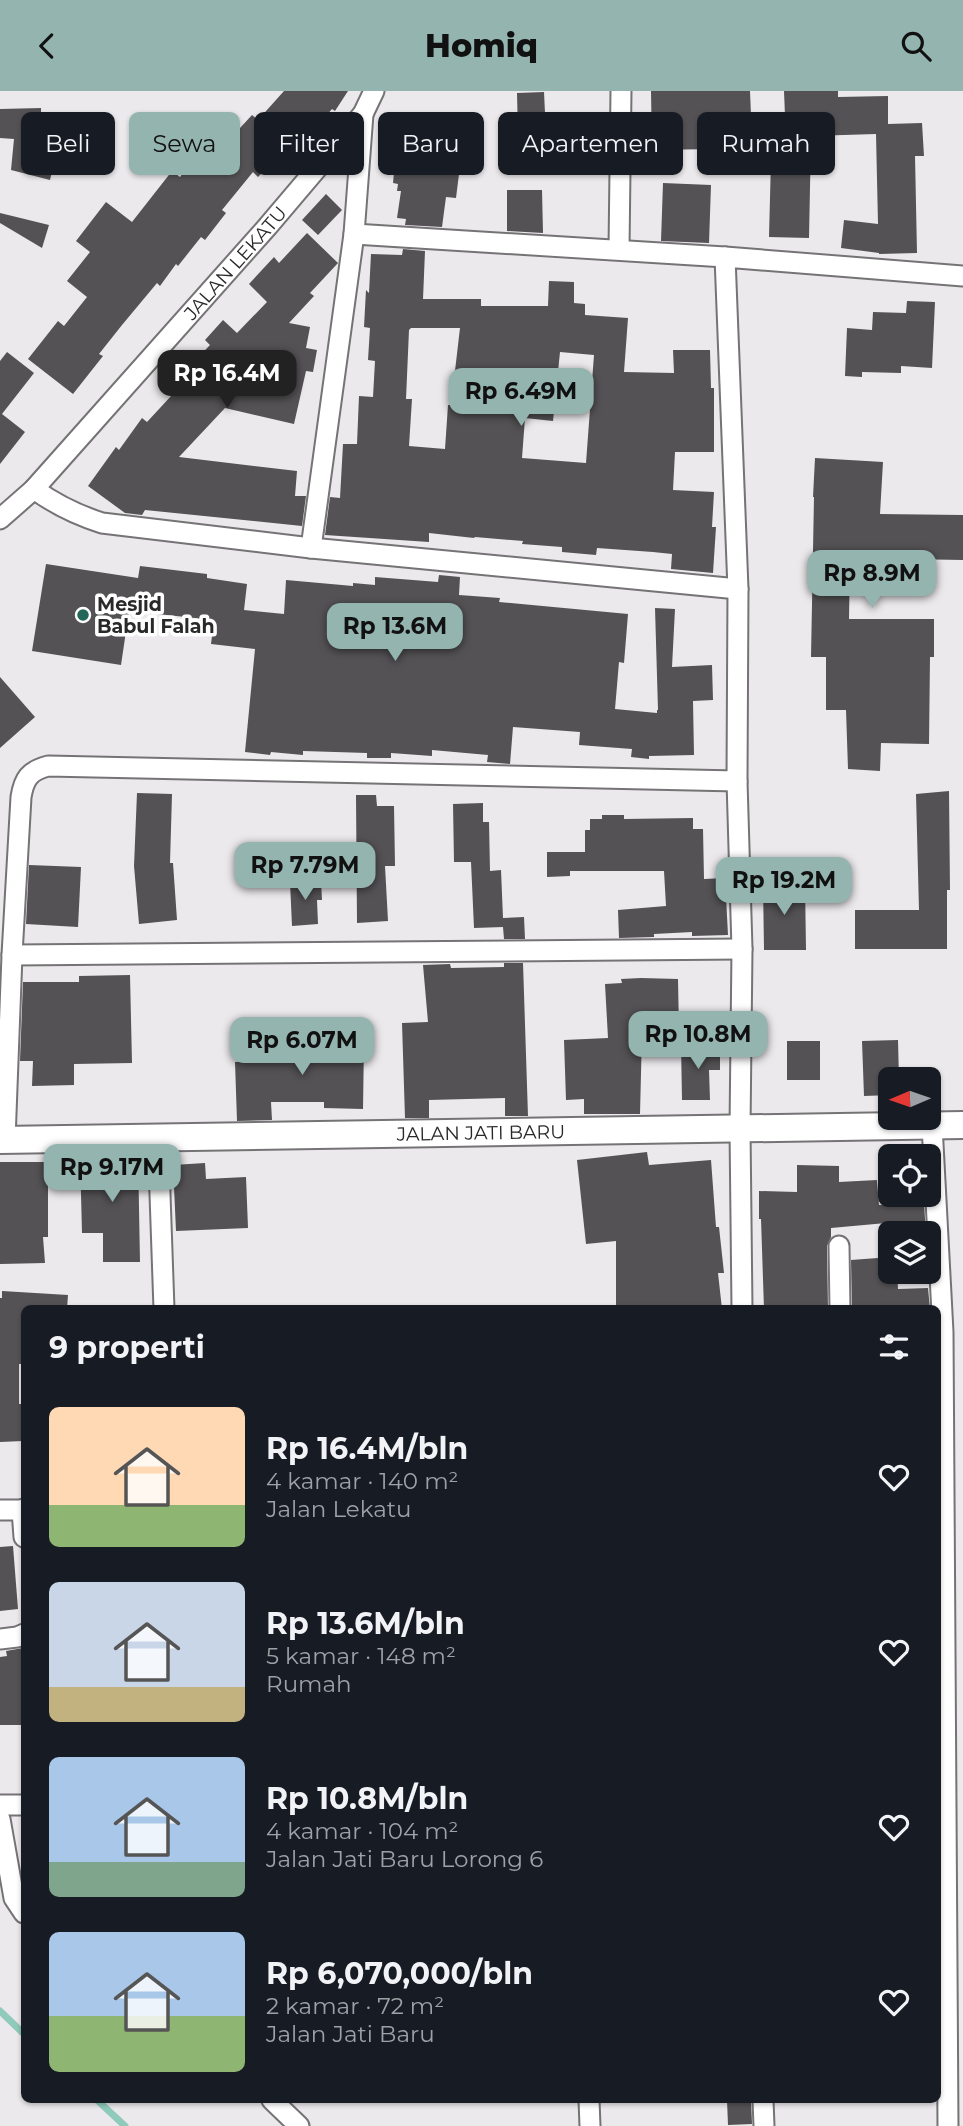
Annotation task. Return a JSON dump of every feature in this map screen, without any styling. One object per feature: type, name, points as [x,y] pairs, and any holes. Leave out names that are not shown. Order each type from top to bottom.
[{"type":"street","name":"JALAN LEKATU","points":[[364,112],[374,91]]},
{"type":"street","points":[[619,249],[621,91]]},
{"type":"street","name":"JALAN LEKATU","points":[[0,519],[34,489],[311,175]]},
{"type":"street","points":[[312,548],[354,234],[358,175]]},
{"type":"street","points":[[354,234],[619,249],[963,276]]},
{"type":"street","points":[[725,257],[738,589],[737,781],[743,949],[740,1129],[742,1305]]},
{"type":"street","points":[[34,489],[73,514],[102,523],[312,548],[738,589]]},
{"type":"street","points":[[3,1140],[21,797],[23,784],[35,770],[48,766],[737,781]]},
{"type":"street","points":[[12,955],[743,949]]},
{"type":"street","name":"JALAN JATI BARU","points":[[942,1125],[963,1125]]},
{"type":"street","name":"JALAN JATI BARU","points":[[3,1140],[878,1126]]},
{"type":"street","points":[[932,1131],[939,1305]]},
{"type":"street","points":[[158,1137],[164,1305]]},
{"type":"street","points":[[839,1246],[840,1305]]},
{"type":"street","points":[[941,1384],[949,1801],[948,2126]]},
{"type":"street","points":[[0,1510],[21,1509]]},
{"type":"street","points":[[0,1639],[21,1635]]},
{"type":"street","points":[[0,1805],[21,1805]]},
{"type":"street","points":[[0,1819],[14,1899],[21,1909]]},
{"type":"street","points":[[275,2103],[299,2126]]},
{"type":"street","points":[[589,2103],[590,2126]]},
{"type":"street","points":[[763,2103],[764,2126]]},
{"type":"building","points":[[284,91],[348,91],[335,111],[265,112]]},
{"type":"building","points":[[651,91],[750,91],[751,112],[697,112],[697,149],[683,150],[683,112],[651,112]]},
{"type":"building","points":[[784,91],[838,91],[838,97],[888,96],[888,124],[922,123],[924,156],[915,156],[917,253],[879,254],[841,248],[844,220],[878,224],[876,134],[835,135],[835,112],[785,112]]},
{"type":"building","points":[[544,92],[545,112],[517,112],[517,93]]},
{"type":"building","points":[[41,108],[41,112],[21,112],[21,173],[11,170],[14,139],[0,138],[0,109]]},
{"type":"building","points":[[252,115],[254,173],[222,210],[226,213],[205,240],[201,237],[178,266],[176,264],[160,286],[157,283],[122,325],[99,354],[103,356],[73,394],[28,359],[58,321],[64,326],[87,297],[67,281],[90,252],[76,241],[106,202],[132,222],[169,175],[240,175],[240,128]]},
{"type":"building","points":[[30,175],[51,175],[50,180]]},
{"type":"building","points":[[394,175],[459,175],[456,198],[446,197],[442,227],[405,225],[406,219],[397,218],[401,191],[397,191],[398,184],[393,183]]},
{"type":"building","points":[[771,175],[810,175],[809,238],[769,237]]},
{"type":"building","points":[[663,183],[711,185],[709,243],[661,241]]},
{"type":"building","points":[[507,190],[542,190],[543,233],[507,231]]},
{"type":"building","points":[[326,194],[342,210],[318,235],[302,220]]},
{"type":"building","points":[[0,213],[49,225],[42,248],[0,223]]},
{"type":"building","points":[[307,233],[338,263],[310,293],[314,296],[289,323],[310,327],[306,348],[317,350],[313,372],[306,371],[294,424],[225,408],[179,457],[297,471],[295,496],[306,496],[302,526],[145,510],[142,515],[125,513],[88,486],[116,447],[119,450],[142,418],[147,422],[185,381],[180,376],[210,345],[205,340],[223,320],[237,333],[267,302],[249,284],[274,257],[279,263]]},
{"type":"building","points":[[403,249],[425,251],[423,299],[481,299],[481,306],[548,306],[549,281],[574,282],[574,303],[585,304],[585,315],[628,318],[624,372],[674,373],[673,350],[710,350],[711,388],[714,388],[714,452],[675,452],[673,490],[714,492],[712,527],[716,527],[713,573],[671,569],[672,554],[653,552],[597,548],[596,555],[562,552],[562,547],[522,544],[523,541],[429,533],[429,542],[325,535],[330,497],[340,498],[343,444],[357,444],[359,396],[373,397],[375,361],[368,360],[370,328],[364,327],[371,254],[402,255]],"holes":[[[411,328],[460,328],[451,405],[448,405],[445,449],[409,446],[412,399],[406,399]],[[560,352],[594,355],[586,463],[522,458],[525,418],[553,421]]]},
{"type":"building","points":[[907,301],[935,302],[932,368],[901,366],[901,373],[862,372],[862,377],[845,376],[847,328],[872,330],[873,312],[906,313]]},
{"type":"building","points":[[7,352],[34,373],[2,414],[25,432],[0,464],[0,361]]},
{"type":"building","points":[[815,458],[883,462],[880,514],[963,515],[963,560],[850,558],[849,619],[934,619],[934,657],[930,657],[929,744],[881,743],[880,771],[848,769],[846,710],[826,710],[826,657],[811,657]]},
{"type":"building","points":[[46,564],[138,578],[140,566],[207,574],[207,578],[247,584],[244,610],[284,614],[286,580],[353,586],[353,583],[375,585],[375,577],[438,582],[439,575],[460,577],[459,595],[500,598],[499,602],[628,614],[624,663],[619,662],[615,709],[657,713],[655,608],[675,609],[672,667],[712,665],[713,700],[693,701],[694,755],[649,756],[649,759],[631,757],[632,749],[579,745],[580,732],[513,727],[510,764],[487,762],[488,755],[432,750],[432,756],[391,753],[391,758],[367,758],[367,753],[303,751],[303,755],[271,752],[270,755],[245,752],[255,649],[211,644],[214,620],[129,611],[121,665],[32,651]]},
{"type":"building","points":[[0,677],[35,717],[0,748]]},
{"type":"building","points":[[949,791],[950,890],[947,890],[947,949],[855,949],[855,910],[919,910],[916,794]]},
{"type":"building","points":[[137,793],[172,794],[170,863],[173,863],[177,920],[139,924],[134,866]]},
{"type":"building","points":[[356,795],[376,795],[377,806],[394,806],[395,866],[385,866],[388,921],[357,923]]},
{"type":"building","points":[[483,803],[483,822],[489,822],[490,871],[501,870],[503,918],[524,917],[525,939],[504,939],[503,927],[474,928],[471,862],[454,862],[453,804]]},
{"type":"building","points":[[602,815],[624,815],[624,819],[693,818],[693,829],[703,829],[704,879],[725,878],[728,935],[692,936],[692,932],[619,938],[618,910],[666,906],[664,871],[570,871],[570,876],[547,877],[547,852],[585,852],[585,830],[590,830],[590,819],[602,819]]},
{"type":"building","points":[[29,865],[81,867],[78,927],[26,924]]},
{"type":"building","points":[[321,881],[322,900],[317,900],[318,924],[292,926],[290,882]]},
{"type":"building","points":[[763,884],[805,884],[806,950],[764,950]]},
{"type":"building","points":[[504,963],[523,963],[528,1116],[505,1116],[505,1098],[429,1100],[429,1118],[405,1118],[402,1023],[428,1022],[423,965],[450,964],[451,968],[504,967]]},
{"type":"building","points":[[130,975],[132,1063],[74,1064],[74,1085],[32,1086],[33,1061],[20,1061],[23,982],[79,982],[79,976]]},
{"type":"building","points":[[621,979],[678,979],[679,1032],[642,1033],[640,1114],[584,1114],[584,1099],[566,1100],[564,1040],[608,1038],[605,984],[622,983]]},
{"type":"building","points":[[282,1034],[322,1035],[322,1041],[364,1042],[363,1109],[324,1108],[324,1102],[271,1102],[272,1120],[237,1121],[235,1062],[282,1061]]},
{"type":"building","points":[[898,1040],[899,1067],[878,1067],[878,1095],[864,1096],[862,1041]]},
{"type":"building","points":[[787,1041],[820,1041],[820,1080],[787,1080]]},
{"type":"building","points":[[709,1043],[709,1053],[720,1052],[720,1070],[709,1070],[710,1100],[682,1100],[681,1044]]},
{"type":"building","points":[[647,1152],[649,1165],[711,1160],[716,1227],[719,1227],[724,1273],[718,1273],[722,1305],[616,1305],[616,1241],[586,1244],[577,1160]]},
{"type":"building","points":[[138,1154],[140,1262],[103,1262],[103,1233],[82,1233],[80,1155]]},
{"type":"building","points":[[0,1162],[48,1162],[48,1237],[43,1237],[45,1263],[0,1264]]},
{"type":"building","points":[[205,1163],[206,1179],[246,1177],[248,1228],[176,1231],[173,1165]]},
{"type":"building","points":[[797,1165],[839,1166],[839,1182],[877,1180],[878,1207],[924,1207],[925,1221],[878,1221],[878,1224],[831,1228],[827,1246],[828,1305],[764,1305],[759,1191],[797,1192]]},
{"type":"building","points":[[878,1258],[878,1284],[898,1284],[898,1289],[928,1288],[930,1305],[852,1305],[851,1260]]},
{"type":"building","points":[[2,1291],[68,1295],[67,1305],[21,1305],[21,1441],[0,1442]]},
{"type":"building","points":[[13,1546],[18,1609],[0,1611],[0,1547]]},
{"type":"building","points":[[21,1648],[21,1725],[0,1725],[0,1657],[7,1656],[6,1651]]},
{"type":"building","points":[[727,2103],[751,2103],[752,2124],[728,2125]]},
{"type":"waterway","points":[[0,2011],[21,2031]]},
{"type":"waterway","points":[[100,2103],[125,2126]]},
{"type":"place","name":"Mesjid Babul Falah","points":[[83,615]]}]
